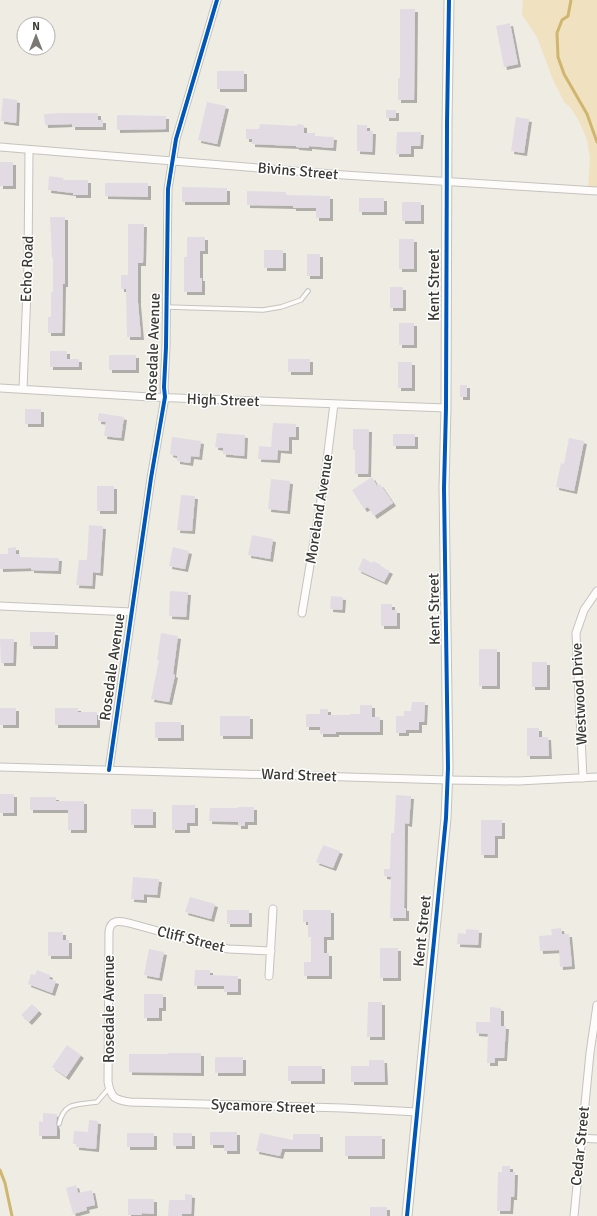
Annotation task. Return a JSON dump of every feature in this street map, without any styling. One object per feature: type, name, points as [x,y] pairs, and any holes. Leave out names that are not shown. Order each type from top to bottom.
[{"type":"street","name":"Rosedale Avenue","points":[[110,770],[151,478],[165,397],[168,189],[176,140],[217,0]]},
{"type":"street","name":"Kent Street","points":[[407,1216],[446,818],[448,780],[444,488],[446,408],[448,0]]},
{"type":"street","name":"Bivins Street","points":[[0,147],[447,183],[597,191]]},
{"type":"street","name":"Echo Road","points":[[23,389],[28,266],[29,150]]},
{"type":"street","name":"High Street","points":[[0,388],[165,397],[446,408]]},
{"type":"street","name":"Moreland Avenue","points":[[302,613],[325,476],[333,422],[334,404]]},
{"type":"street","name":"Westwood Drive","points":[[583,778],[576,633],[584,610],[597,591]]},
{"type":"street","points":[[0,606],[132,612]]},
{"type":"street","name":"Ward Street","points":[[0,767],[448,780],[518,781],[597,777]]},
{"type":"street","points":[[270,976],[273,909]]},
{"type":"street","name":"Cliff Street","points":[[113,922],[121,921],[228,949],[271,951]]},
{"type":"street","name":"Rosedale Avenue","points":[[112,1096],[108,1082],[109,932],[110,925],[113,922]]},
{"type":"street","name":"Cedar Street","points":[[574,1216],[580,1138],[597,1004]]},
{"type":"street","name":"Sycamore Street","points":[[112,1096],[116,1100],[130,1102],[417,1112]]},
{"type":"street","points":[[580,1138],[597,1139]]},
{"type":"lane","points":[[167,307],[263,310],[281,307],[301,300],[308,291]]},
{"type":"lane","points":[[59,1124],[64,1111],[72,1104],[97,1102],[109,1088]]},
{"type":"shaded area","points":[[523,0],[597,0],[597,189],[588,188],[590,158],[587,140],[580,123],[571,108],[564,102],[553,80],[537,37],[522,15]]},
{"type":"building","points":[[400,9],[415,9],[414,100],[398,100],[398,78],[400,78]]},
{"type":"building","points":[[510,23],[518,64],[504,67],[496,26]]},
{"type":"building","points":[[217,71],[244,71],[244,89],[217,89]]},
{"type":"building","points":[[3,98],[17,100],[16,123],[1,121]]},
{"type":"building","points":[[207,102],[226,106],[217,144],[198,140]]},
{"type":"building","points":[[386,110],[396,110],[396,118],[386,118]]},
{"type":"building","points":[[98,113],[98,120],[103,120],[103,127],[72,127],[72,124],[45,125],[44,114]]},
{"type":"building","points":[[117,115],[166,116],[166,129],[117,130]]},
{"type":"building","points":[[516,117],[529,119],[524,153],[511,151]]},
{"type":"building","points":[[260,124],[304,125],[304,133],[315,133],[315,136],[334,137],[333,148],[252,144],[252,139],[246,139],[246,129],[259,129]]},
{"type":"building","points":[[357,125],[367,125],[367,131],[373,131],[372,152],[357,151]]},
{"type":"building","points":[[397,132],[421,132],[420,146],[411,146],[411,154],[396,154]]},
{"type":"building","points":[[0,162],[13,162],[13,186],[0,186]]},
{"type":"building","points":[[49,176],[64,178],[63,180],[88,180],[88,195],[73,195],[73,193],[48,190]]},
{"type":"building","points":[[105,183],[148,183],[148,197],[105,196]]},
{"type":"building","points":[[182,187],[227,188],[227,202],[182,202]]},
{"type":"building","points":[[247,191],[286,192],[286,195],[330,196],[330,218],[316,218],[316,208],[247,205]]},
{"type":"building","points":[[359,198],[384,198],[384,212],[359,212]]},
{"type":"building","points":[[402,202],[421,202],[421,221],[402,221]]},
{"type":"building","points":[[50,217],[65,217],[65,284],[63,284],[62,333],[48,333],[48,317],[51,317],[51,292],[53,292],[53,258]]},
{"type":"building","points":[[128,224],[144,224],[143,263],[138,263],[138,303],[141,337],[127,337],[126,289],[121,289],[121,275],[128,275]]},
{"type":"building","points":[[187,237],[205,237],[205,251],[200,251],[200,278],[202,278],[202,292],[184,292],[184,257],[187,257]]},
{"type":"building","points":[[399,239],[414,239],[414,269],[399,269]]},
{"type":"building","points":[[264,250],[283,250],[283,268],[264,268]]},
{"type":"building","points":[[307,254],[320,254],[320,276],[307,276]]},
{"type":"building","points":[[390,287],[403,287],[403,308],[390,308]]},
{"type":"building","points":[[399,323],[414,323],[414,345],[399,345]]},
{"type":"building","points":[[50,351],[67,351],[67,359],[79,359],[79,367],[50,367]]},
{"type":"building","points":[[109,355],[136,355],[136,370],[109,370]]},
{"type":"building","points":[[288,359],[310,359],[310,372],[288,372]]},
{"type":"building","points":[[398,362],[412,362],[412,388],[398,388]]},
{"type":"building","points":[[460,385],[467,385],[467,397],[460,397]]},
{"type":"building","points":[[25,409],[41,409],[41,424],[25,424]]},
{"type":"building","points":[[99,413],[124,417],[121,438],[104,436],[106,422],[98,421]]},
{"type":"building","points":[[273,423],[296,424],[296,437],[289,437],[289,451],[278,450],[277,460],[258,459],[259,446],[271,447]]},
{"type":"building","points":[[353,429],[369,429],[368,474],[355,474]]},
{"type":"building","points":[[217,433],[245,435],[244,456],[223,454],[223,448],[215,447]]},
{"type":"building","points":[[393,434],[415,434],[415,446],[393,446]]},
{"type":"building","points":[[172,437],[201,441],[199,457],[191,456],[190,463],[177,461],[177,456],[170,454]]},
{"type":"building","points":[[569,438],[584,441],[574,491],[556,487],[561,463],[564,464]]},
{"type":"building","points":[[372,477],[377,486],[380,484],[393,503],[374,516],[368,507],[364,509],[352,490]]},
{"type":"building","points":[[271,479],[290,481],[287,511],[268,509]]},
{"type":"building","points":[[97,486],[114,486],[114,511],[97,511]]},
{"type":"building","points":[[181,495],[195,496],[192,531],[177,530]]},
{"type":"building","points":[[89,525],[103,526],[100,573],[93,572],[92,586],[76,585],[79,560],[87,560]]},
{"type":"building","points":[[252,535],[273,539],[270,559],[248,555]]},
{"type":"building","points":[[16,547],[16,554],[20,554],[20,557],[59,558],[58,571],[31,570],[31,568],[0,569],[0,554],[8,554],[8,548]]},
{"type":"building","points":[[173,547],[189,551],[185,569],[169,566]]},
{"type":"building","points":[[363,558],[372,563],[373,561],[390,571],[384,582],[358,570]]},
{"type":"building","points":[[170,591],[188,592],[186,617],[169,616]]},
{"type":"building","points":[[331,596],[343,597],[342,610],[330,609]]},
{"type":"building","points":[[381,604],[392,604],[392,610],[397,610],[397,626],[381,626]]},
{"type":"building","points":[[30,632],[55,632],[55,646],[30,646]]},
{"type":"building","points":[[161,633],[178,636],[173,674],[175,675],[169,702],[151,699],[159,660],[157,660]]},
{"type":"building","points":[[0,639],[14,639],[13,663],[1,663]]},
{"type":"building","points":[[479,649],[497,649],[497,686],[479,686]]},
{"type":"building","points":[[532,662],[547,662],[547,687],[532,687]]},
{"type":"building","points":[[412,702],[425,702],[424,722],[419,722],[419,730],[406,730],[406,733],[396,733],[396,716],[404,716],[404,711],[411,711]]},
{"type":"building","points":[[360,705],[372,705],[372,717],[380,717],[380,732],[336,732],[336,734],[320,734],[320,727],[306,727],[306,714],[320,714],[320,709],[328,709],[328,715],[360,714]]},
{"type":"building","points":[[0,708],[16,708],[16,725],[0,725]]},
{"type":"building","points":[[55,708],[78,708],[78,712],[97,712],[97,725],[55,725]]},
{"type":"building","points":[[220,716],[250,716],[250,736],[220,736]]},
{"type":"building","points":[[155,722],[181,722],[181,738],[155,738]]},
{"type":"building","points":[[527,728],[539,728],[539,737],[548,737],[549,756],[527,756]]},
{"type":"building","points":[[0,794],[14,794],[14,813],[0,813]]},
{"type":"building","points":[[396,795],[411,796],[409,824],[405,823],[404,908],[406,908],[406,918],[390,918],[391,877],[384,876],[384,869],[390,869],[391,833],[394,833]]},
{"type":"building","points":[[30,797],[56,797],[56,801],[84,801],[84,830],[68,830],[68,810],[30,810]]},
{"type":"building","points":[[172,805],[195,805],[195,823],[187,823],[187,830],[172,830]]},
{"type":"building","points":[[254,807],[254,822],[245,822],[245,826],[238,826],[238,822],[209,821],[210,808]]},
{"type":"building","points":[[131,809],[153,809],[153,825],[131,825]]},
{"type":"building","points":[[481,820],[502,820],[502,836],[495,836],[495,855],[481,855]]},
{"type":"building","points":[[323,845],[340,851],[333,868],[316,862]]},
{"type":"building","points":[[133,877],[159,879],[157,895],[144,894],[144,900],[131,899]]},
{"type":"building","points":[[190,897],[215,904],[211,919],[185,912]]},
{"type":"building","points":[[227,910],[249,910],[249,924],[227,924]]},
{"type":"building","points":[[303,910],[331,910],[331,937],[324,937],[324,953],[329,953],[329,976],[304,976],[304,962],[311,962],[311,937],[308,937],[308,922],[303,922]]},
{"type":"building","points":[[561,928],[562,934],[569,934],[572,966],[560,967],[559,950],[540,951],[539,936],[552,935],[551,929]]},
{"type":"building","points":[[466,929],[479,930],[478,945],[457,944],[458,933],[466,934]]},
{"type":"building","points":[[48,932],[63,932],[63,940],[69,940],[69,956],[48,956]]},
{"type":"building","points":[[380,948],[398,948],[398,978],[380,978]]},
{"type":"building","points":[[149,949],[164,952],[159,978],[144,975]]},
{"type":"building","points":[[37,970],[50,975],[49,979],[56,981],[52,993],[28,984],[31,974],[35,975]]},
{"type":"building","points":[[195,970],[210,970],[210,975],[238,976],[238,992],[224,992],[224,986],[194,986]]},
{"type":"building","points":[[144,994],[163,994],[163,1008],[159,1008],[159,1018],[144,1018]]},
{"type":"building","points":[[368,1002],[382,1002],[382,1037],[367,1037]]},
{"type":"building","points":[[32,1004],[39,1011],[29,1022],[21,1015]]},
{"type":"building","points":[[490,1007],[501,1008],[501,1026],[506,1026],[504,1058],[495,1058],[495,1063],[487,1063],[488,1034],[476,1033],[476,1022],[490,1022]]},
{"type":"building","points":[[67,1045],[81,1055],[66,1077],[52,1067]]},
{"type":"building","points":[[201,1053],[201,1073],[129,1072],[129,1054]]},
{"type":"building","points":[[215,1057],[243,1057],[243,1073],[215,1073]]},
{"type":"building","points":[[369,1060],[384,1060],[385,1082],[351,1082],[351,1066],[369,1066]]},
{"type":"building","points":[[288,1066],[322,1066],[322,1081],[288,1081]]},
{"type":"building","points":[[43,1113],[57,1114],[57,1136],[39,1136],[39,1121],[43,1122]]},
{"type":"building","points":[[89,1120],[98,1121],[96,1149],[76,1147],[76,1144],[73,1144],[74,1131],[88,1132]]},
{"type":"building","points":[[210,1132],[237,1132],[237,1151],[224,1151],[224,1145],[210,1145]]},
{"type":"building","points":[[127,1133],[154,1133],[154,1147],[127,1147]]},
{"type":"building","points":[[173,1133],[192,1133],[192,1146],[173,1146]]},
{"type":"building","points":[[260,1133],[293,1140],[293,1134],[320,1134],[320,1149],[282,1149],[280,1156],[256,1151]]},
{"type":"building","points":[[345,1136],[382,1136],[382,1156],[345,1156]]},
{"type":"building","points":[[502,1166],[510,1166],[510,1172],[515,1172],[514,1197],[511,1197],[510,1211],[497,1211],[498,1172],[502,1172]]},
{"type":"building","points":[[76,1185],[78,1193],[92,1190],[95,1205],[86,1207],[87,1210],[73,1214],[66,1188]]},
{"type":"building","points":[[185,1194],[192,1195],[191,1214],[182,1214],[182,1216],[168,1216],[169,1200],[185,1200]]},
{"type":"building","points":[[128,1199],[154,1199],[154,1214],[142,1213],[142,1215],[128,1215]]},
{"type":"building","points":[[370,1207],[387,1207],[387,1216],[370,1216]]},
{"type":"waterway","points":[[571,0],[568,16],[562,20],[557,33],[558,57],[564,74],[587,114],[597,142]]},
{"type":"waterway","points":[[0,1170],[5,1183],[12,1216]]},
{"type":"cycle path","points":[[109,770],[151,478],[165,397],[168,189],[176,139],[217,0]]},
{"type":"cycle path","points":[[407,1216],[446,818],[448,768],[444,488],[449,0]]}]
